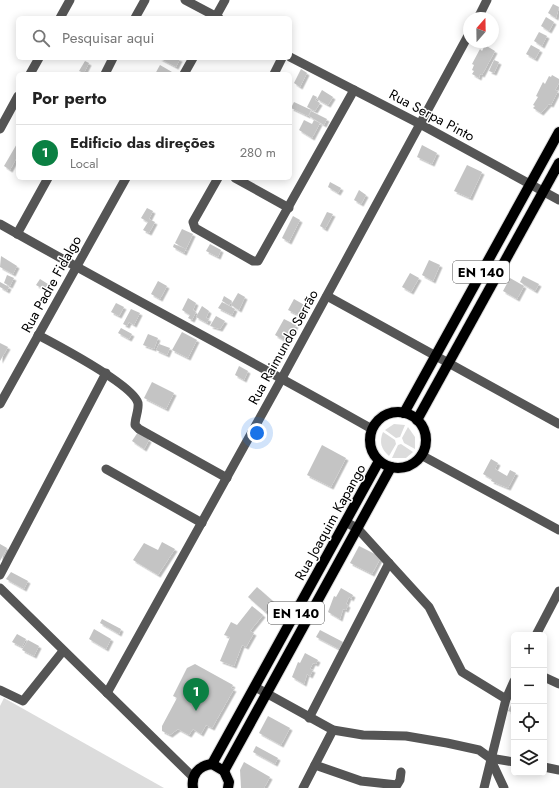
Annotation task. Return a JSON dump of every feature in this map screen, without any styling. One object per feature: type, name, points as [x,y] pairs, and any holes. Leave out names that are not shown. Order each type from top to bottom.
[{"type":"main road","name":"EN 140","points":[[404,413],[559,132]]},
{"type":"main road","name":"EN 140","points":[[417,420],[559,163]]},
{"type":"main road","points":[[481,272],[495,280]]},
{"type":"main road","points":[[394,413],[404,413],[417,420],[423,428],[426,437],[422,455],[408,466],[391,468],[379,461],[374,455],[370,446],[372,429],[377,421],[385,415],[394,413]]},
{"type":"main road","name":"Rua Joaquim Kapango","points":[[212,764],[379,461]]},
{"type":"main road","name":"Rua Joaquim Kapango","points":[[224,771],[391,468]]},
{"type":"main road","points":[[302,602],[314,609]]},
{"type":"main road","points":[[193,788],[193,777],[200,768],[212,764],[224,771],[229,782],[228,788]]},
{"type":"street","points":[[61,16],[70,0]]},
{"type":"street","points":[[136,16],[145,0]]},
{"type":"street","points":[[185,0],[215,16]]},
{"type":"street","points":[[217,16],[225,0]]},
{"type":"street","points":[[481,12],[487,0]]},
{"type":"street","name":"Rua Raimundo Serrão","points":[[107,693],[282,378],[463,45]]},
{"type":"street","name":"Rua Serpa Pinto","points":[[292,58],[420,124],[559,200]]},
{"type":"street","points":[[31,72],[38,60]]},
{"type":"street","points":[[105,72],[112,60]]},
{"type":"street","points":[[185,72],[192,60]]},
{"type":"street","points":[[275,72],[281,60]]},
{"type":"street","points":[[217,180],[193,222],[193,226],[254,261],[258,261],[354,90]]},
{"type":"street","points":[[0,129],[16,100]]},
{"type":"street","points":[[18,234],[47,180]]},
{"type":"street","name":"Rua Padre Fidalgo","points":[[0,404],[125,180]]},
{"type":"street","points":[[239,180],[289,208]]},
{"type":"street","points":[[0,224],[77,268],[282,378],[372,429]]},
{"type":"street","points":[[327,296],[559,424]]},
{"type":"street","points":[[38,335],[106,373],[136,399],[138,408],[135,425],[139,429],[227,478]]},
{"type":"street","points":[[0,575],[106,373]]},
{"type":"street","points":[[422,455],[559,530]]},
{"type":"street","points":[[106,469],[202,523]]},
{"type":"street","points":[[346,522],[358,529],[429,607],[462,672],[506,699]]},
{"type":"street","points":[[309,718],[389,563]]},
{"type":"street","points":[[0,588],[193,777]]},
{"type":"street","points":[[538,632],[559,591]]},
{"type":"street","points":[[0,690],[23,701],[63,651]]},
{"type":"street","points":[[547,678],[559,684]]},
{"type":"street","points":[[255,687],[267,695],[333,730],[363,735],[406,736],[447,743],[479,750],[490,758],[511,762]]},
{"type":"street","points":[[484,788],[490,758],[506,699],[511,688]]},
{"type":"street","points":[[303,788],[333,730]]},
{"type":"street","points":[[490,758],[504,788]]},
{"type":"street","points":[[315,764],[370,783],[397,785],[400,780],[401,772]]},
{"type":"street","points":[[547,768],[559,770]]},
{"type":"shaded area","points":[[394,424],[405,425],[400,437],[396,438],[385,430]]},
{"type":"shaded area","points":[[408,427],[415,437],[415,449],[404,443],[402,438]]},
{"type":"shaded area","points":[[383,432],[395,440],[396,444],[389,456],[384,451],[382,445],[381,439]]},
{"type":"shaded area","points":[[401,444],[413,452],[406,458],[392,458],[398,445]]},
{"type":"shaded area","points":[[4,698],[164,788],[0,788],[0,706]]},
{"type":"building","points":[[553,4],[559,7],[556,18],[548,13]]},
{"type":"building","points":[[546,17],[554,22],[549,31],[541,26]]},
{"type":"building","points":[[539,32],[547,36],[542,46],[534,41]]},
{"type":"building","points":[[531,45],[540,50],[535,59],[526,54]]},
{"type":"building","points":[[484,48],[490,48],[495,51],[479,78],[472,74],[474,71],[472,70],[474,65],[472,64],[480,49],[482,51]]},
{"type":"building","points":[[163,60],[180,60],[176,67]]},
{"type":"building","points":[[494,60],[499,62],[494,73],[489,71]]},
{"type":"building","points":[[85,61],[89,63],[84,72],[79,71]]},
{"type":"building","points":[[160,65],[172,72],[156,72]]},
{"type":"building","points":[[301,69],[307,73],[300,87],[294,83]]},
{"type":"building","points":[[552,75],[559,79],[559,83],[555,90],[558,91],[551,105],[549,104],[541,113],[533,108],[535,106],[533,105],[538,97],[536,96],[543,82],[545,84],[549,76],[551,77]]},
{"type":"building","points":[[322,90],[333,97],[328,105],[317,99]]},
{"type":"building","points":[[313,95],[317,97],[315,100],[320,103],[315,111],[307,107]]},
{"type":"building","points":[[294,102],[311,110],[308,116],[292,108]]},
{"type":"building","points":[[311,111],[327,119],[324,125],[309,116]]},
{"type":"building","points":[[304,120],[312,124],[314,120],[320,123],[312,138],[299,130]]},
{"type":"building","points":[[16,145],[16,159],[10,170],[4,166]]},
{"type":"building","points":[[422,145],[437,153],[432,164],[417,157]]},
{"type":"building","points":[[467,165],[482,172],[470,198],[454,191]]},
{"type":"building","points":[[330,182],[341,188],[338,193],[328,187]]},
{"type":"building","points":[[359,190],[366,195],[361,204],[354,200]]},
{"type":"building","points":[[147,208],[153,211],[149,219],[155,222],[149,233],[143,230],[148,222],[141,218]]},
{"type":"building","points":[[327,212],[333,214],[325,229],[320,226]]},
{"type":"building","points":[[293,216],[300,220],[289,242],[282,238]]},
{"type":"building","points":[[182,229],[193,234],[186,249],[175,243]]},
{"type":"building","points":[[174,244],[186,249],[184,253],[173,247]]},
{"type":"building","points":[[210,244],[221,250],[218,257],[206,251]]},
{"type":"building","points":[[1,256],[17,266],[13,274],[0,267]]},
{"type":"building","points":[[429,260],[440,265],[433,281],[422,275]]},
{"type":"building","points":[[410,273],[419,278],[411,292],[402,287]]},
{"type":"building","points":[[7,275],[14,278],[10,286],[4,283]]},
{"type":"building","points":[[523,276],[539,284],[535,291],[520,282]]},
{"type":"building","points":[[510,278],[524,286],[517,299],[503,291]]},
{"type":"building","points":[[40,279],[51,286],[48,292],[36,285]]},
{"type":"building","points":[[158,281],[167,286],[160,299],[151,294]]},
{"type":"building","points":[[0,282],[9,287],[7,291],[0,287]]},
{"type":"building","points":[[238,293],[245,297],[239,310],[231,305]]},
{"type":"building","points":[[224,296],[232,301],[229,305],[222,301]]},
{"type":"building","points":[[188,298],[196,303],[193,310],[196,312],[192,320],[188,318],[190,315],[182,310]]},
{"type":"building","points":[[294,299],[306,306],[300,316],[288,310]]},
{"type":"building","points":[[222,302],[235,309],[232,315],[218,308]]},
{"type":"building","points":[[116,303],[124,307],[119,316],[111,312]]},
{"type":"building","points":[[202,306],[209,311],[206,318],[209,319],[207,323],[196,317]]},
{"type":"building","points":[[131,309],[140,313],[134,325],[129,322],[127,326],[123,324]]},
{"type":"building","points":[[216,316],[225,321],[220,329],[210,326]]},
{"type":"building","points":[[284,319],[296,325],[287,342],[275,335]]},
{"type":"building","points":[[121,328],[132,334],[129,339],[118,333]]},
{"type":"building","points":[[182,332],[197,340],[188,358],[172,350]]},
{"type":"building","points":[[148,334],[158,338],[154,349],[143,345]]},
{"type":"building","points":[[0,343],[8,347],[0,361]]},
{"type":"building","points":[[159,344],[170,348],[167,355],[156,350]]},
{"type":"building","points":[[239,366],[248,371],[244,380],[235,375]]},
{"type":"building","points":[[152,382],[174,393],[166,409],[144,398]]},
{"type":"building","points":[[138,432],[149,440],[144,449],[132,441]]},
{"type":"building","points":[[322,445],[346,458],[331,487],[307,475]]},
{"type":"building","points":[[491,459],[498,463],[495,469],[507,476],[510,470],[516,473],[508,488],[491,481],[492,479],[483,474]]},
{"type":"building","points":[[162,542],[175,549],[158,575],[133,560],[144,543],[158,550]]},
{"type":"building","points":[[0,544],[7,548],[0,561]]},
{"type":"building","points":[[359,546],[381,557],[372,574],[350,563]]},
{"type":"building","points":[[11,572],[28,581],[24,589],[6,579]]},
{"type":"building","points":[[257,587],[274,602],[265,612],[248,597]]},
{"type":"building","points":[[341,588],[353,595],[351,599],[349,597],[346,604],[348,605],[346,610],[343,609],[340,619],[328,612],[334,596],[336,597]]},
{"type":"building","points":[[252,606],[263,615],[250,631],[254,633],[246,647],[242,645],[234,666],[220,661],[230,637],[224,635],[231,622],[237,625]]},
{"type":"building","points":[[102,619],[121,629],[119,634],[100,623]]},
{"type":"building","points":[[94,629],[111,639],[106,649],[89,639]]},
{"type":"building","points":[[320,630],[343,642],[339,649],[316,637]]},
{"type":"building","points":[[17,634],[26,639],[22,647],[12,642]]},
{"type":"building","points":[[28,640],[39,646],[34,656],[22,650]]},
{"type":"building","points":[[305,653],[318,660],[316,664],[313,663],[310,669],[313,670],[310,676],[307,674],[304,684],[292,677],[298,662],[300,663]]},
{"type":"building","points":[[195,664],[233,685],[231,688],[234,689],[212,728],[206,725],[201,734],[193,729],[189,735],[178,729],[170,735],[162,731],[162,726],[177,698],[173,696],[187,668]]},
{"type":"building","points":[[511,705],[511,712],[508,711]]},
{"type":"building","points":[[268,716],[290,728],[281,745],[259,733]]},
{"type":"building","points":[[256,746],[278,758],[275,764],[253,752]]},
{"type":"building","points":[[244,762],[270,777],[264,788],[241,788],[240,770]]},
{"type":"place","name":"Edificio das direções","points":[[196,711]]}]
